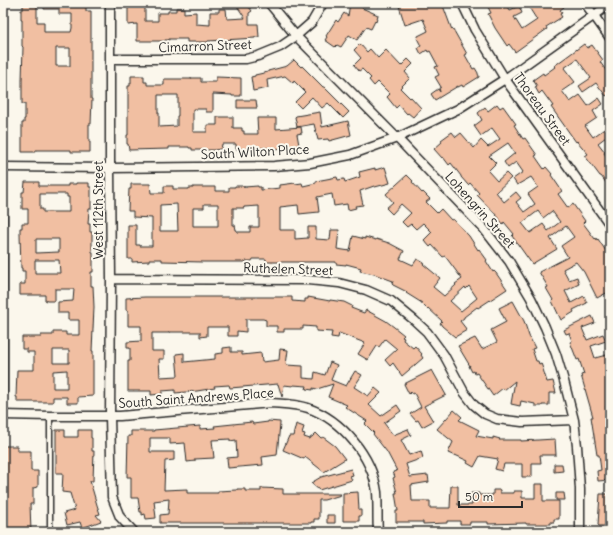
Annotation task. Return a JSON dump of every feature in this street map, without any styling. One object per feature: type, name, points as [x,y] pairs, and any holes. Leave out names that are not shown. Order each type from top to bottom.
[{"type":"street","name":"West 112th Street","points":[[110,3],[110,416],[112,497],[120,517],[134,532]]},
{"type":"street","name":"Lohengrin Street","points":[[269,3],[296,36],[484,229],[509,261],[531,298],[556,354],[574,420],[580,489],[580,532]]},
{"type":"street","name":"Cimarron Street","points":[[110,59],[246,59],[258,56],[280,47],[296,36],[312,22],[323,3]]},
{"type":"street","name":"Thoreau Street","points":[[462,3],[475,30],[505,80],[610,225]]},
{"type":"street","points":[[585,3],[610,38]]},
{"type":"street","name":"South Wilton Place","points":[[3,166],[110,168],[274,166],[310,163],[350,154],[397,138],[458,109],[505,80],[610,4]]},
{"type":"street","name":"Ruthelen Street","points":[[111,279],[308,280],[339,283],[366,290],[391,301],[427,332],[444,355],[464,392],[474,405],[485,414],[497,419],[522,422],[574,420]]},
{"type":"street","name":"South Saint Andrews Place","points":[[4,415],[110,416],[271,403],[290,404],[308,408],[326,416],[339,425],[353,440],[365,457],[377,492],[378,532]]},
{"type":"lane","points":[[4,3],[4,415]]},
{"type":"lane","points":[[50,416],[50,532]]},
{"type":"building","points":[[44,3],[69,3],[84,4],[86,11],[91,11],[92,99],[91,124],[89,124],[90,152],[71,152],[71,150],[36,150],[35,152],[22,152],[22,123],[24,123],[25,119],[25,104],[22,104],[23,47],[21,10],[23,10],[23,4],[37,4],[37,22],[44,22],[44,32],[71,32],[72,28],[72,14],[59,14],[59,9],[44,9]],"holes":[[[56,48],[70,48],[70,66],[56,66]]]},
{"type":"building","points":[[128,3],[145,3],[145,21],[158,21],[158,13],[168,13],[168,11],[176,11],[176,8],[184,8],[184,13],[196,12],[196,24],[210,25],[210,12],[219,12],[219,9],[226,9],[227,19],[245,18],[235,3],[246,3],[252,11],[249,13],[249,24],[258,24],[259,37],[208,42],[187,42],[187,39],[137,41],[137,24],[128,25]]},
{"type":"building","points":[[350,3],[363,3],[362,8],[378,15],[376,22],[375,21],[371,29],[366,27],[357,40],[349,35],[341,47],[337,45],[335,47],[325,40],[327,37],[326,36],[336,20],[338,22],[344,13],[348,16]]},
{"type":"building","points":[[408,3],[442,3],[452,30],[453,29],[467,54],[465,55],[473,69],[475,68],[479,77],[463,87],[462,85],[458,86],[435,100],[431,94],[438,89],[440,92],[439,88],[441,87],[435,77],[439,75],[435,67],[438,66],[430,51],[428,52],[427,50],[421,54],[418,48],[421,46],[417,38],[418,36],[428,31],[423,19],[405,25],[399,6]]},
{"type":"building","points":[[486,3],[506,3],[510,10],[519,6],[522,13],[514,17],[522,30],[537,20],[530,9],[536,5],[535,3],[562,3],[564,7],[560,10],[562,17],[546,27],[547,29],[515,52],[509,44],[507,46],[495,28],[488,14],[491,13]]},
{"type":"building","points":[[360,44],[367,52],[370,49],[378,58],[386,50],[401,66],[408,59],[413,64],[405,72],[410,78],[400,88],[421,108],[413,117],[408,113],[407,114],[399,105],[396,108],[387,97],[390,94],[378,82],[374,86],[369,80],[371,78],[362,69],[359,71],[354,65],[361,58],[354,50]]},
{"type":"building","points":[[584,44],[587,48],[592,45],[603,60],[600,62],[610,76],[610,93],[606,96],[596,83],[583,92],[579,86],[591,78],[577,59],[564,68],[575,82],[562,91],[570,102],[580,95],[588,106],[599,98],[603,104],[593,111],[597,118],[585,126],[593,137],[610,125],[610,134],[598,143],[610,161],[610,188],[585,156],[588,154],[577,141],[576,142],[551,107],[553,106],[542,91],[539,94],[535,87],[537,86],[533,80],[543,73],[544,75]]},
{"type":"building","points":[[294,60],[349,112],[343,118],[328,103],[322,108],[312,97],[301,108],[295,102],[305,92],[294,81],[293,83],[285,76],[267,80],[268,88],[253,91],[251,77],[287,66]]},
{"type":"building","points":[[131,76],[144,76],[144,82],[147,82],[147,85],[164,85],[164,79],[201,78],[201,82],[216,82],[216,77],[241,78],[241,96],[213,94],[213,112],[206,112],[206,109],[193,109],[193,132],[207,132],[207,125],[217,125],[217,117],[233,117],[233,128],[242,128],[244,134],[258,134],[257,118],[276,118],[276,129],[301,127],[302,133],[297,134],[299,145],[297,145],[297,147],[276,149],[236,149],[236,144],[222,144],[221,149],[214,150],[192,150],[192,148],[189,147],[169,147],[169,149],[129,150],[127,144],[128,86],[130,86]],"holes":[[[158,95],[178,95],[177,126],[159,127]]]},
{"type":"building","points":[[237,100],[256,100],[257,108],[237,108]]},
{"type":"building","points":[[497,104],[500,108],[503,106],[516,124],[514,125],[523,139],[525,138],[537,155],[535,156],[544,169],[546,167],[552,174],[551,175],[562,191],[558,194],[568,208],[573,204],[585,221],[583,223],[595,239],[598,239],[610,257],[610,291],[597,298],[584,272],[576,262],[563,269],[569,280],[577,277],[579,284],[565,291],[571,303],[584,296],[587,303],[573,310],[574,312],[561,320],[552,301],[553,300],[546,288],[548,287],[539,272],[568,257],[561,246],[574,237],[566,226],[550,238],[557,249],[532,264],[512,236],[514,234],[504,222],[503,224],[477,195],[479,193],[470,183],[468,185],[451,163],[449,165],[434,149],[442,142],[441,140],[452,132],[456,137],[461,133],[474,148],[481,140],[488,147],[500,139],[492,128],[481,136],[474,126],[482,120],[478,113],[485,107],[488,111]],"holes":[[[508,143],[515,153],[504,162],[508,168],[516,162],[523,172],[513,179],[517,185],[531,177],[538,187],[528,194],[535,204],[524,212],[516,202],[521,198],[516,192],[504,202],[496,192],[511,178],[506,173],[497,181],[488,171],[496,163],[489,156]],[[538,211],[543,218],[552,211],[560,222],[548,231],[543,224],[530,233],[522,223]]]},
{"type":"building","points":[[320,112],[322,127],[348,121],[351,135],[329,141],[328,139],[318,140],[314,124],[297,127],[296,116]]},
{"type":"building","points":[[385,167],[390,183],[374,186],[360,191],[363,205],[355,206],[356,208],[348,210],[347,204],[334,206],[332,194],[317,197],[319,212],[299,214],[298,205],[280,207],[280,230],[295,230],[295,239],[308,238],[308,227],[316,227],[316,239],[330,240],[331,230],[339,230],[337,249],[350,251],[353,236],[365,239],[365,237],[376,239],[389,243],[404,251],[400,259],[413,265],[417,259],[424,263],[423,264],[440,278],[433,287],[444,296],[462,279],[445,256],[443,257],[432,245],[430,247],[424,240],[432,232],[423,223],[416,229],[411,224],[407,227],[402,222],[411,213],[401,204],[392,214],[386,208],[393,202],[386,194],[407,175],[422,193],[423,192],[430,199],[426,202],[437,213],[441,209],[469,236],[487,260],[486,261],[493,272],[494,271],[496,273],[507,289],[478,308],[477,307],[464,317],[460,321],[467,330],[455,337],[442,326],[440,323],[442,321],[428,308],[427,309],[422,303],[406,293],[407,292],[393,285],[393,281],[360,271],[361,268],[346,264],[336,264],[336,262],[266,262],[266,259],[253,259],[252,261],[246,262],[203,262],[162,261],[162,259],[149,259],[149,261],[132,262],[132,259],[128,259],[128,225],[136,225],[136,245],[152,246],[152,218],[133,217],[133,211],[128,211],[129,189],[131,189],[131,184],[150,184],[151,193],[164,193],[164,186],[173,186],[173,189],[215,187],[215,191],[229,191],[229,187],[258,186],[261,187],[261,190],[280,188],[280,185],[295,183],[302,183],[303,186],[316,183],[316,181],[337,177],[338,180],[344,179],[345,182],[360,177],[359,172],[375,168],[375,170]],"holes":[[[177,204],[178,231],[160,231],[160,205]],[[204,204],[218,204],[218,226],[193,226],[193,208],[204,208]],[[259,206],[259,227],[250,227],[250,232],[237,232],[235,225],[233,225],[233,208]],[[469,286],[477,298],[461,311],[450,301],[465,287],[466,289]]]},
{"type":"building","points":[[25,182],[39,182],[39,186],[68,186],[68,184],[89,183],[89,187],[91,187],[91,209],[89,209],[88,224],[90,224],[90,232],[92,232],[93,252],[91,286],[93,286],[94,307],[92,351],[93,396],[78,397],[78,403],[67,403],[67,397],[53,397],[53,402],[17,402],[17,370],[34,370],[34,352],[27,352],[27,349],[22,349],[22,337],[41,337],[41,335],[53,335],[53,332],[66,332],[66,335],[79,335],[79,320],[68,320],[68,313],[58,313],[58,302],[73,301],[74,289],[55,289],[55,301],[45,300],[45,295],[20,295],[20,284],[25,284],[25,271],[22,271],[21,268],[20,228],[22,228],[22,223],[28,223],[28,209],[22,209],[22,192],[24,192]],"holes":[[[40,194],[67,194],[67,197],[69,197],[69,212],[43,212],[43,209],[40,209]],[[36,239],[59,239],[59,252],[36,253]],[[35,260],[59,260],[60,273],[35,273]],[[53,350],[69,350],[69,363],[53,363]],[[67,370],[67,388],[53,388],[53,371]]]},
{"type":"building","points":[[292,297],[292,301],[305,302],[305,299],[308,299],[308,297],[344,302],[352,306],[351,308],[364,313],[366,310],[394,327],[404,335],[402,337],[404,338],[403,340],[413,348],[415,346],[422,354],[421,355],[423,358],[402,376],[393,363],[390,366],[385,360],[397,349],[385,339],[379,347],[377,346],[368,360],[358,354],[365,343],[339,333],[338,338],[331,337],[332,332],[316,331],[316,327],[303,326],[303,329],[284,329],[284,332],[277,332],[277,326],[266,326],[266,320],[263,319],[246,319],[246,332],[237,331],[237,336],[228,336],[228,327],[207,327],[207,336],[200,337],[200,332],[152,333],[152,351],[164,351],[164,359],[159,359],[160,377],[178,376],[176,354],[184,353],[184,362],[215,359],[215,354],[223,353],[223,348],[231,347],[231,352],[242,352],[242,355],[261,353],[262,362],[279,360],[280,349],[288,350],[286,365],[303,366],[303,378],[314,379],[315,372],[325,375],[330,362],[337,365],[331,380],[346,386],[355,371],[362,375],[354,387],[368,396],[375,388],[381,393],[369,405],[381,416],[397,405],[401,411],[384,423],[393,435],[408,429],[411,435],[401,440],[409,455],[421,451],[423,458],[406,464],[410,477],[428,475],[429,482],[411,485],[412,501],[430,501],[430,508],[450,508],[451,486],[458,486],[458,505],[472,505],[471,493],[479,493],[479,495],[493,495],[493,490],[500,490],[500,493],[514,493],[514,491],[522,491],[522,498],[535,498],[535,484],[543,484],[543,501],[559,501],[559,519],[554,519],[554,522],[551,522],[551,524],[488,524],[488,522],[470,522],[470,524],[460,524],[460,521],[423,524],[423,522],[396,522],[396,511],[398,511],[395,493],[397,493],[393,472],[397,471],[387,452],[373,434],[374,433],[365,424],[367,421],[345,407],[347,405],[328,397],[333,384],[317,389],[313,388],[313,390],[306,389],[307,386],[284,385],[282,397],[278,384],[230,388],[229,385],[214,386],[215,388],[197,391],[175,393],[175,390],[162,391],[162,394],[151,395],[151,391],[128,391],[128,361],[130,361],[130,348],[127,348],[127,342],[141,341],[141,326],[128,326],[126,298]]},
{"type":"building","points":[[513,301],[524,321],[535,348],[532,349],[536,361],[538,361],[539,364],[541,363],[547,382],[553,381],[556,393],[549,393],[549,405],[535,406],[535,404],[521,401],[520,406],[511,404],[515,381],[504,390],[503,388],[493,396],[477,373],[475,374],[474,371],[472,372],[458,346],[475,338],[482,349],[497,342],[491,330],[506,322],[499,308]]},
{"type":"building","points":[[592,316],[595,323],[582,328],[587,340],[603,334],[606,341],[591,346],[595,358],[610,354],[610,405],[606,406],[610,428],[610,480],[598,481],[597,471],[601,470],[591,417],[593,417],[581,375],[584,374],[579,359],[577,360],[570,342],[572,341],[569,333],[566,334],[564,330]]},
{"type":"building","points":[[432,370],[446,395],[424,406],[433,421],[422,427],[418,420],[416,421],[410,414],[421,407],[414,393],[412,394],[411,392],[409,394],[404,384]]},
{"type":"building","points":[[454,410],[462,417],[459,420],[479,430],[476,436],[493,439],[493,437],[500,439],[499,440],[521,441],[555,439],[556,455],[540,455],[541,463],[532,463],[532,477],[522,477],[522,464],[504,464],[502,471],[495,469],[498,459],[480,456],[474,467],[467,463],[468,461],[448,453],[453,442],[437,429]]},
{"type":"building","points":[[268,421],[280,422],[277,455],[262,457],[263,465],[228,468],[227,458],[237,457],[236,440],[212,440],[214,458],[195,459],[195,461],[187,462],[185,443],[170,444],[170,438],[150,438],[150,452],[174,452],[174,460],[165,461],[164,490],[187,489],[187,493],[218,493],[218,491],[237,489],[245,489],[245,491],[261,491],[261,488],[283,489],[283,494],[340,494],[341,495],[319,500],[319,519],[314,519],[314,522],[311,523],[160,523],[160,515],[168,514],[169,499],[154,501],[156,518],[146,519],[145,514],[142,515],[142,512],[140,512],[138,498],[131,498],[131,477],[127,477],[128,436],[131,436],[131,431],[154,431],[200,426],[200,429],[215,428],[214,426],[252,422],[253,424]]},
{"type":"building","points":[[296,424],[304,427],[302,433],[305,434],[304,437],[310,439],[316,433],[321,438],[323,437],[335,446],[345,459],[324,472],[305,457],[304,459],[283,450],[289,436],[293,436]]},
{"type":"building","points":[[56,430],[65,430],[65,437],[78,437],[78,430],[91,430],[92,451],[94,451],[93,481],[90,481],[100,514],[96,515],[101,521],[82,528],[80,522],[67,525],[64,513],[75,510],[70,493],[62,492],[63,473],[56,473]]},
{"type":"building","points":[[3,446],[17,446],[17,451],[31,451],[31,471],[38,471],[38,487],[33,488],[33,504],[30,504],[31,532],[3,532]]},
{"type":"building","points":[[554,464],[562,464],[563,471],[554,472]]},
{"type":"building","points":[[351,469],[353,475],[350,476],[352,480],[319,490],[311,483],[321,477]]},
{"type":"building","points":[[358,492],[359,510],[361,510],[359,521],[343,521],[343,493]]},
{"type":"building","points":[[556,493],[564,493],[565,500],[556,500]]},
{"type":"building","points":[[600,494],[608,494],[608,504],[610,504],[610,526],[598,525]]},
{"type":"building","points":[[327,515],[335,515],[335,523],[327,523]]}]
